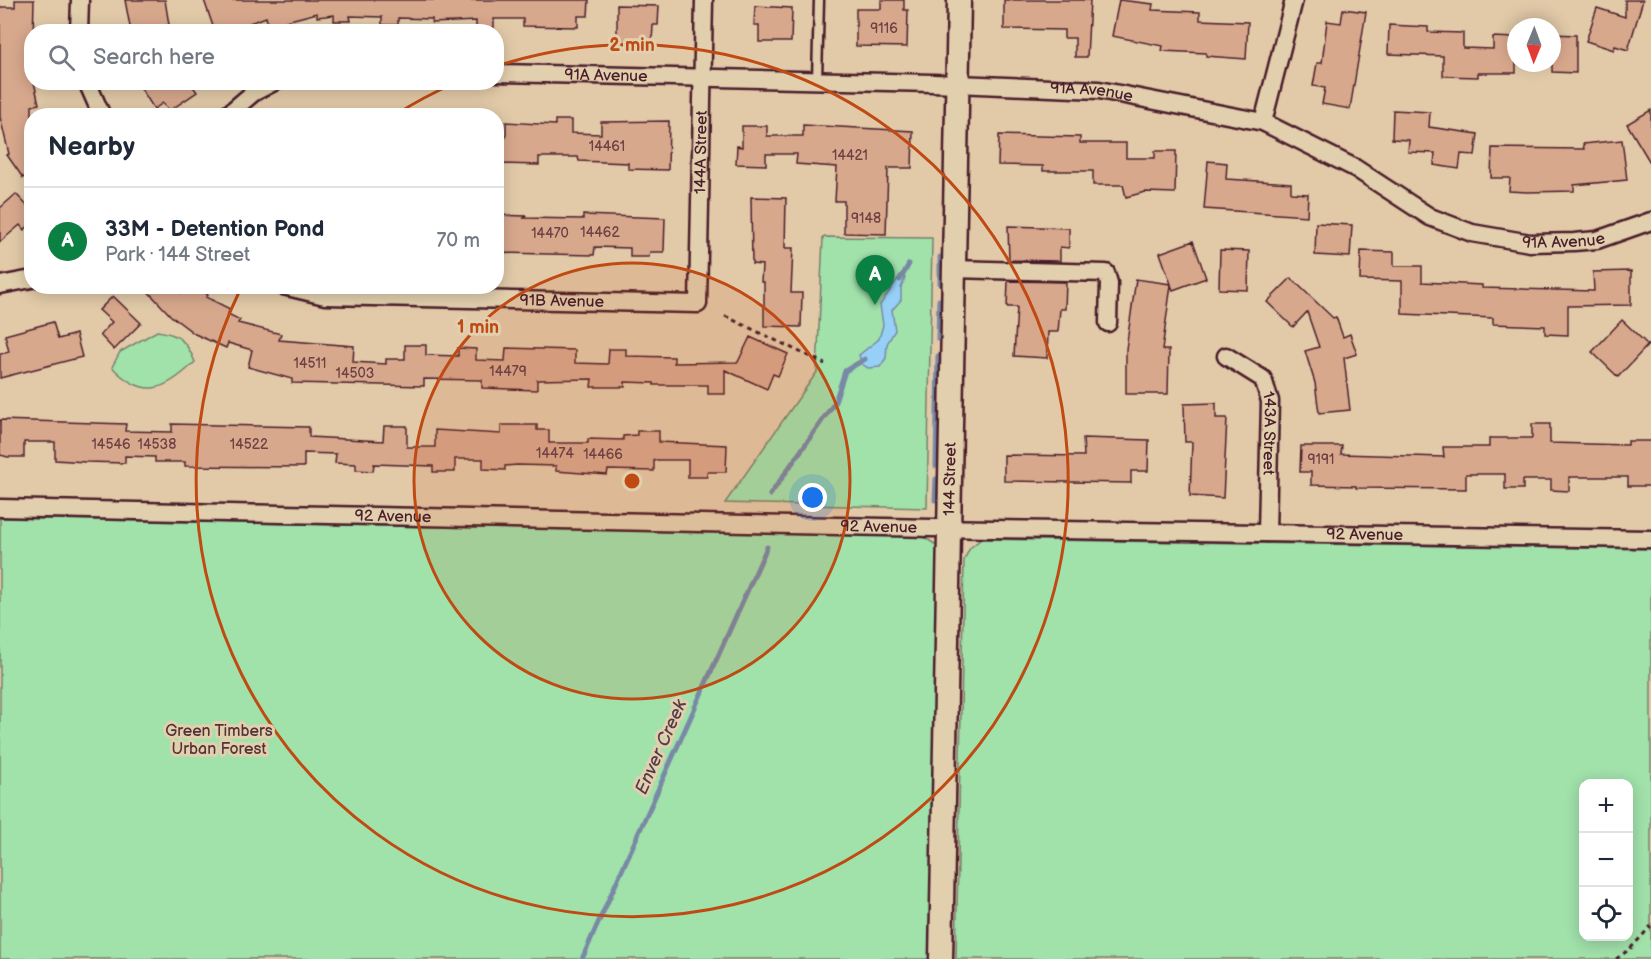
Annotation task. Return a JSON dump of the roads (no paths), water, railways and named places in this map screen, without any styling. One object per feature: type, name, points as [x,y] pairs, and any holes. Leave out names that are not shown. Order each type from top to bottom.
[{"type":"main road","name":"144 Street","points":[[941,959],[959,0]]},
{"type":"street","points":[[79,24],[80,0]]},
{"type":"street","name":"144A Street","points":[[698,304],[704,0]]},
{"type":"street","points":[[1263,122],[1294,0]]},
{"type":"street","name":"91A Avenue","points":[[504,73],[957,83],[1099,90],[1263,122],[1355,168],[1430,218],[1472,233],[1530,243],[1574,242],[1597,240],[1651,221]]},
{"type":"street","points":[[91,90],[98,108]]},
{"type":"street","points":[[235,108],[259,90]]},
{"type":"street","points":[[953,269],[1106,273],[1108,323]]},
{"type":"street","points":[[0,285],[24,280]]},
{"type":"street","name":"91B Avenue","points":[[317,294],[698,304]]},
{"type":"street","name":"143A Street","points":[[1226,357],[1263,379],[1270,401],[1267,534]]},
{"type":"street","name":"92 Avenue","points":[[0,508],[1267,534],[1651,539]]},
{"type":"lane","points":[[817,80],[819,0]]},
{"type":"water","points":[[901,274],[905,278],[901,288],[901,300],[892,310],[895,330],[887,344],[886,358],[880,367],[868,368],[862,364],[859,355],[879,339],[883,325],[880,305]]},
{"type":"waterway","points":[[940,257],[940,284]]},
{"type":"waterway","name":"Enver Creek","points":[[900,280],[909,264]]},
{"type":"waterway","points":[[938,339],[939,300]]},
{"type":"waterway","points":[[936,466],[938,356]]},
{"type":"waterway","name":"Enver Creek","points":[[770,495],[835,402],[845,371],[865,359]]},
{"type":"waterway","points":[[935,500],[936,479]]},
{"type":"waterway","name":"Enver Creek","points":[[582,959],[767,547]]},
{"type":"place","name":"33M - Detention Pond","points":[[875,305]]},
{"type":"park label","name":"Green Timbers Urban Forest","points":[[219,740]]}]
